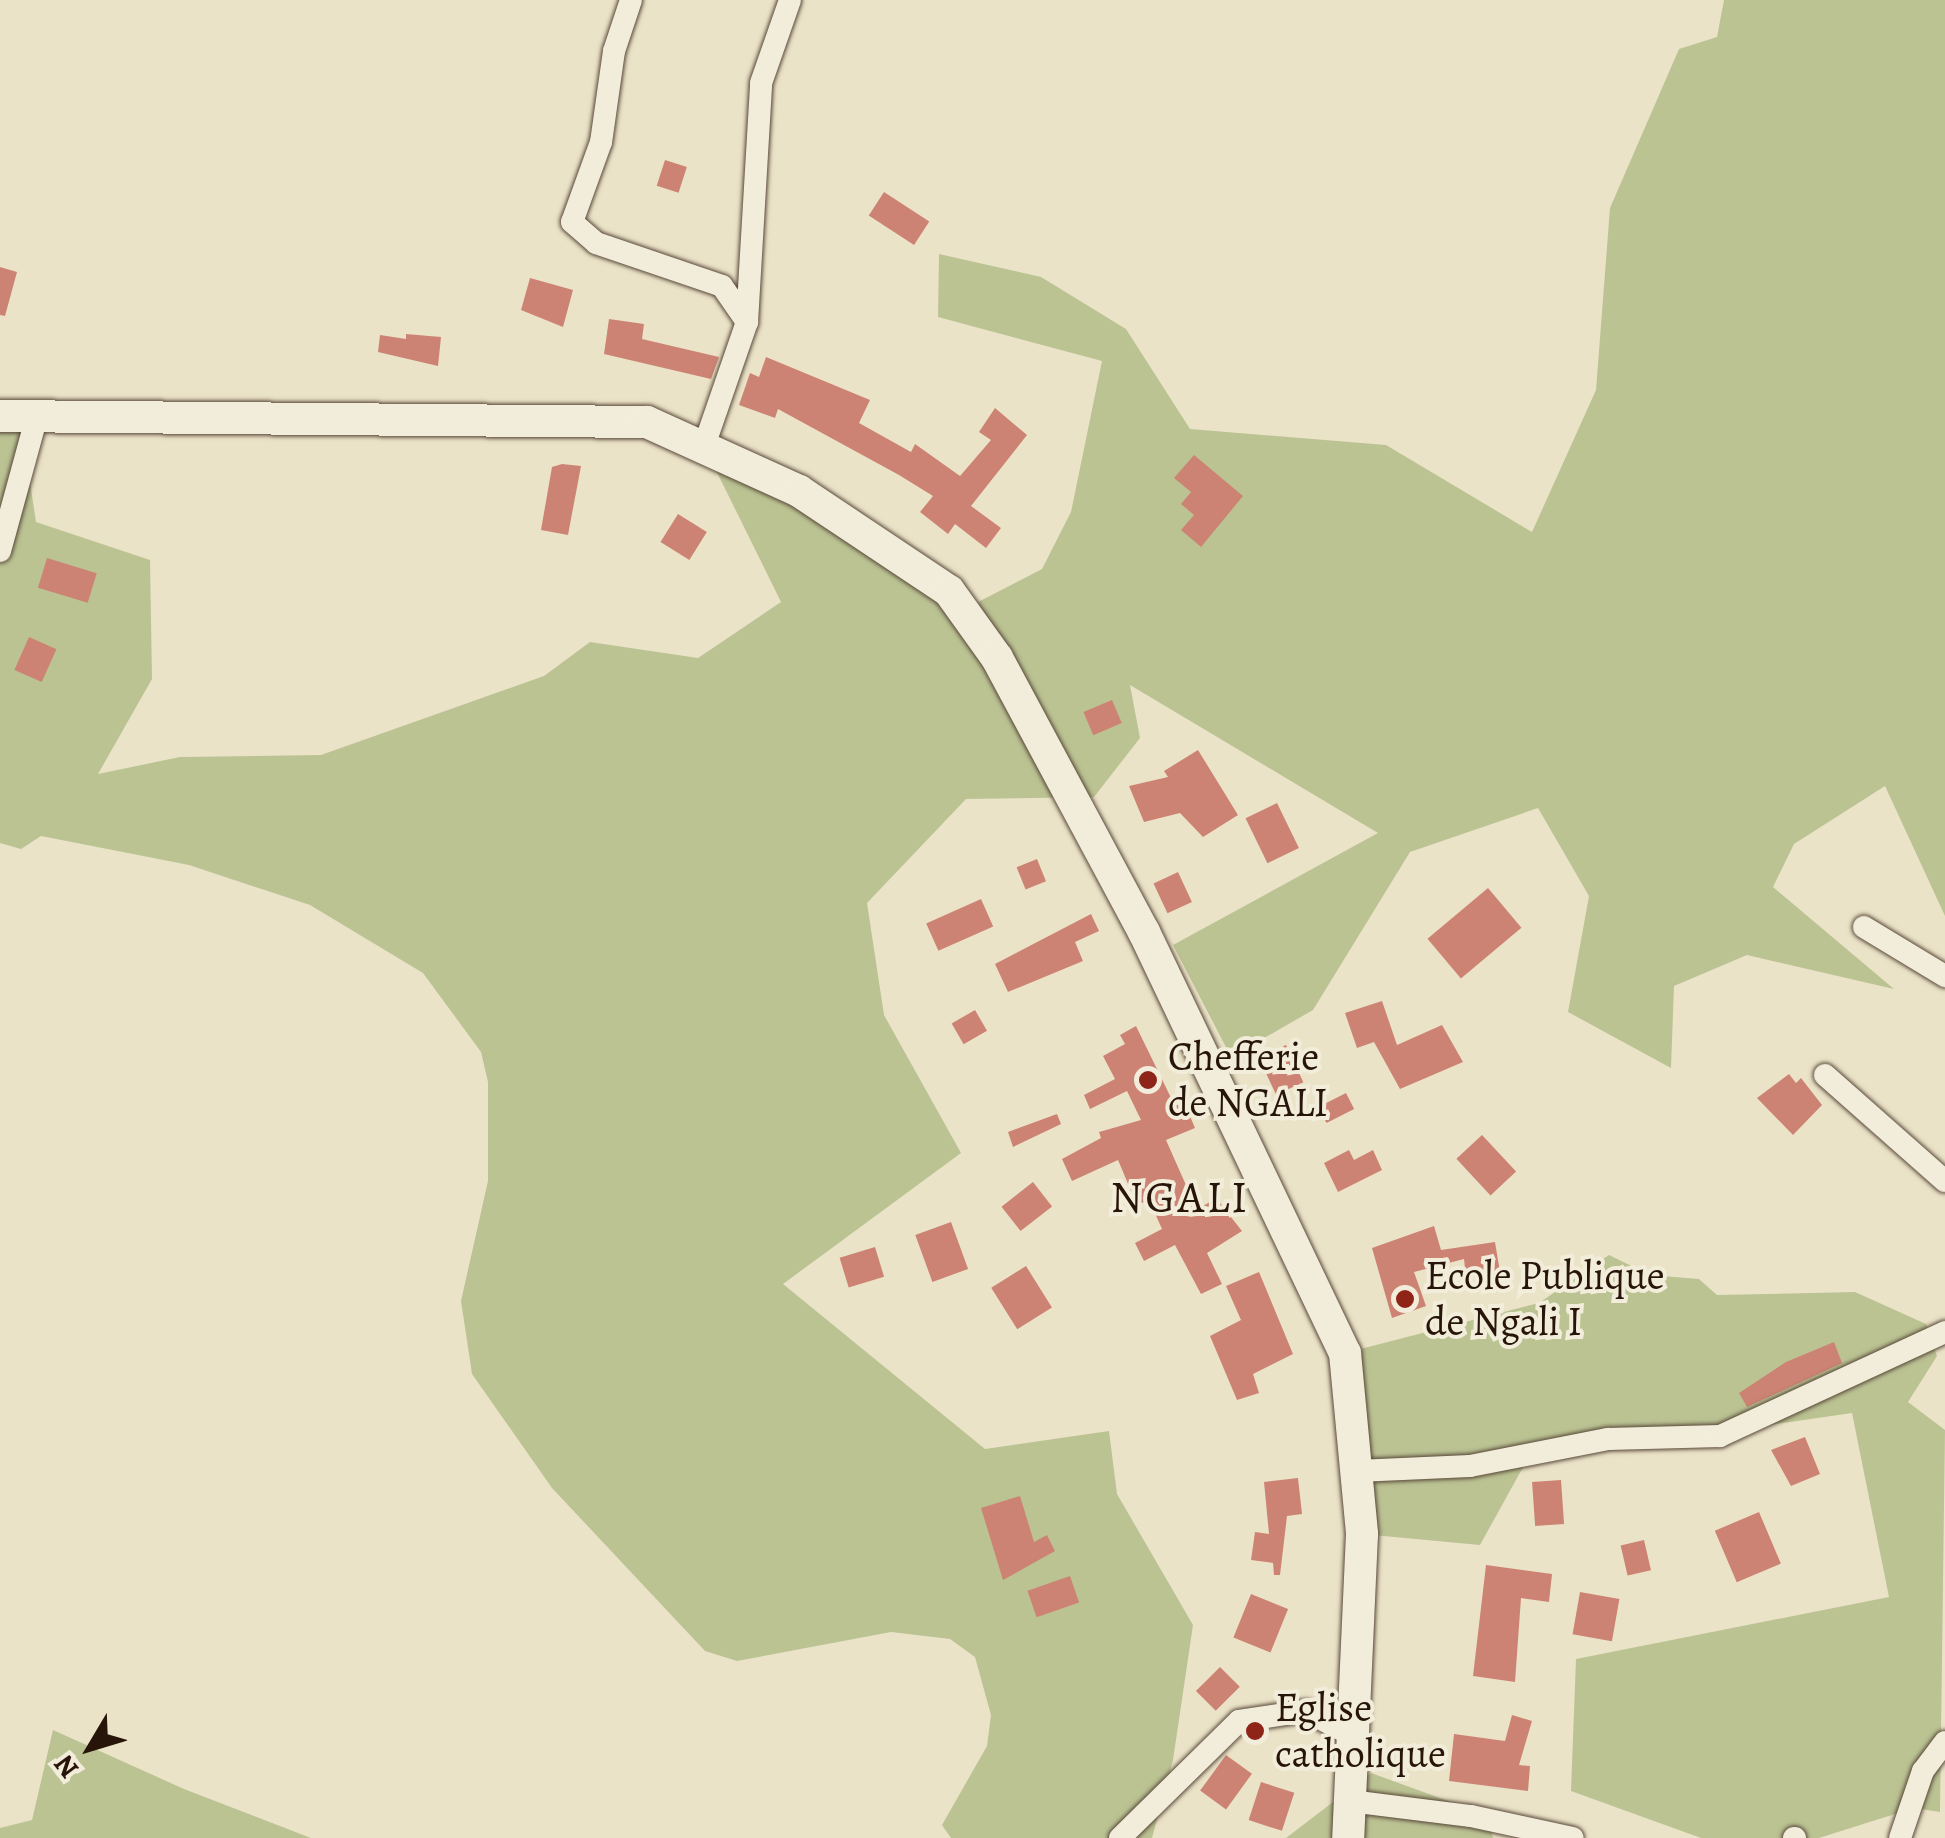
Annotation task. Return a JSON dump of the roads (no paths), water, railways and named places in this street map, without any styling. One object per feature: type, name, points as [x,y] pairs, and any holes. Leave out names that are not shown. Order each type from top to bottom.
[{"type":"street","points":[[631,0],[614,50],[601,142],[572,222],[596,243],[722,286],[747,322]]},
{"type":"street","points":[[704,446],[747,322],[761,83],[790,0]]},
{"type":"street","points":[[0,416],[647,422],[798,491],[949,591],[997,658],[1144,932],[1344,1354],[1362,1534],[1357,1738],[1348,1838]]},
{"type":"street","points":[[0,551],[36,418]]},
{"type":"street","points":[[1864,927],[1945,976]]},
{"type":"street","points":[[1825,1075],[1945,1180]]},
{"type":"street","points":[[1356,1472],[1470,1466],[1608,1438],[1720,1436],[1945,1332]]},
{"type":"street","points":[[1120,1838],[1239,1721],[1306,1711],[1357,1738]]},
{"type":"street","points":[[1900,1838],[1923,1771],[1945,1742]]},
{"type":"street","points":[[1350,1801],[1573,1838]]},
{"type":"place","name":"Chefferie de NGALI","points":[[1148,1080]]},
{"type":"place","name":"Ecole Publique de Ngali I","points":[[1405,1299]]},
{"type":"place","name":"Eglise catholique","points":[[1255,1731]]},
{"type":"district","name":"NGALI","points":[[1180,1198]]}]
